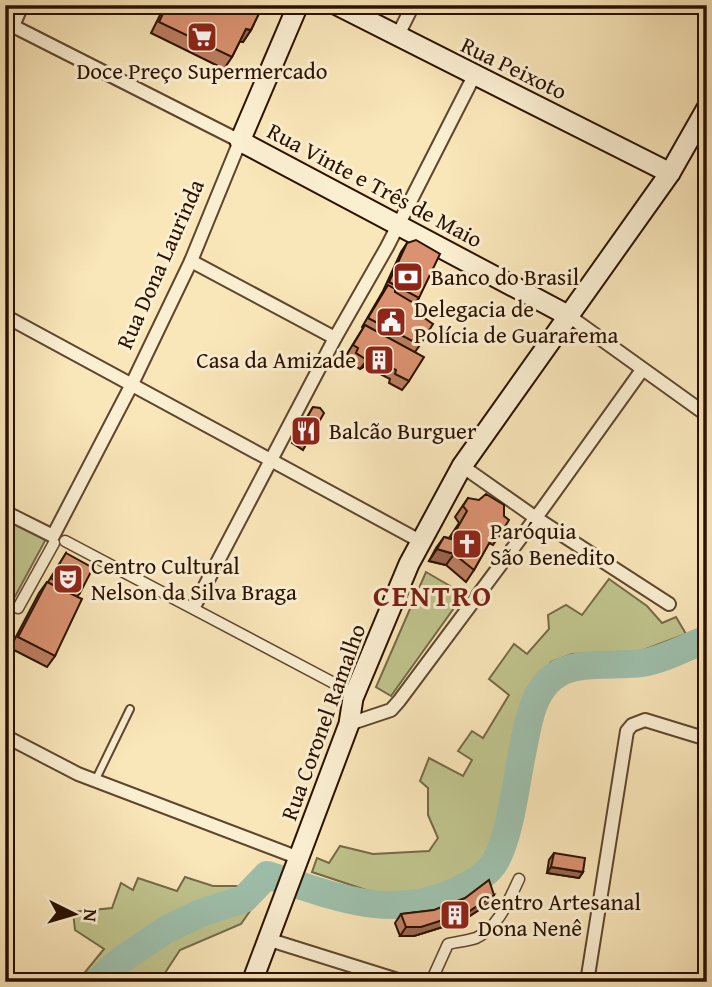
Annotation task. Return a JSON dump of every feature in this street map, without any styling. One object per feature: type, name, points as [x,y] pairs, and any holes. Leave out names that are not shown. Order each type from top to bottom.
[{"type":"main road","name":"Rua Dona Laurinda","points":[[240,141],[298,5]]},
{"type":"main road","name":"Rua Peixoto","points":[[337,5],[670,173]]},
{"type":"main road","name":"Rua Coronel Ramalho","points":[[252,982],[349,724],[353,698],[420,541],[462,466],[670,173],[707,108]]},
{"type":"main road","name":"Rua Vinte e Três de Maio","points":[[240,141],[569,316]]},
{"type":"street","points":[[9,24],[22,5]]},
{"type":"street","points":[[397,37],[413,5]]},
{"type":"street","name":"Rua Vinte e Três de Maio","points":[[9,24],[240,141]]},
{"type":"street","points":[[196,603],[335,338],[399,225],[474,76]]},
{"type":"street","name":"Rua Dona Laurinda","points":[[58,540],[191,261],[240,141]]},
{"type":"street","points":[[191,261],[335,338]]},
{"type":"street","points":[[5,316],[420,541]]},
{"type":"street","name":"Rua Vinte e Três de Maio","points":[[569,316],[707,415]]},
{"type":"street","points":[[349,724],[391,710],[536,518],[642,370]]},
{"type":"street","points":[[462,466],[536,518],[669,604]]},
{"type":"street","points":[[5,512],[345,689]]},
{"type":"street","points":[[18,608],[58,540]]},
{"type":"street","points":[[5,615],[5,623]]},
{"type":"street","points":[[587,982],[625,738],[632,724],[645,720],[707,740]]},
{"type":"street","points":[[5,736],[78,774],[297,864]]},
{"type":"street","points":[[434,975],[448,944],[476,938],[500,916],[519,879]]},
{"type":"street","points":[[270,940],[404,982]]},
{"type":"lane","points":[[95,781],[130,709]]},
{"type":"green space","points":[[5,520],[46,539],[11,604],[5,601]]},
{"type":"green space","points":[[426,572],[464,594],[391,696],[376,687]]},
{"type":"green space","points":[[609,579],[647,606],[662,623],[676,617],[686,634],[638,652],[572,654],[551,662],[531,687],[513,734],[506,787],[493,847],[468,875],[433,891],[403,894],[372,892],[312,872],[317,858],[329,863],[340,846],[373,854],[429,851],[438,838],[428,815],[428,788],[420,781],[429,758],[463,776],[472,760],[458,751],[472,731],[483,738],[509,695],[489,679],[514,644],[527,654],[549,629],[548,615],[566,605],[582,615]]},
{"type":"green space","points":[[185,877],[213,886],[244,886],[243,906],[250,911],[241,924],[180,950],[159,982],[77,982],[104,949],[75,930],[73,912],[112,908],[121,883],[133,890],[138,878],[177,891]]},
{"type":"building","name":"Doce Preço Supermercado","points":[[167,5],[263,5],[251,30],[246,29],[232,57],[159,22]]},
{"type":"building","name":"Banco do Brasil","points":[[416,240],[440,254],[419,298],[389,282],[407,243]]},
{"type":"building","name":"Delegacia de Polícia de Guararema","points":[[388,285],[425,310],[423,317],[433,324],[420,345],[368,318]]},
{"type":"building","points":[[365,325],[424,357],[409,381],[395,374],[396,370],[371,357],[367,360],[356,353],[358,348],[353,345]]},
{"type":"building","name":"Balcão Burguer","points":[[313,407],[320,408],[324,413],[307,443],[296,437]]},
{"type":"building","name":"Paróquia São Benedito","points":[[486,494],[504,505],[504,516],[509,520],[501,533],[496,531],[474,570],[454,554],[437,549],[444,537],[451,539],[467,511],[463,506],[468,498],[479,500]]},
{"type":"building","name":"Centro Cultural Nelson da Silva Braga","points":[[66,553],[93,568],[80,593],[51,578]]},
{"type":"building","points":[[47,582],[82,599],[55,656],[18,637]]},
{"type":"building","points":[[554,853],[585,858],[583,872],[551,867]]},
{"type":"building","points":[[489,880],[494,895],[468,912],[421,927],[406,927],[401,914],[434,910],[465,898]]},
{"type":"waterway","points":[[97,982],[121,960],[167,929],[201,913],[244,899],[267,875],[338,897],[384,905],[432,900],[467,886],[488,871],[501,850],[529,719],[540,691],[546,684],[562,671],[584,666],[650,661],[707,639]]},
{"type":"place","name":"Doce Preço Supermercado","points":[[202,37]]},
{"type":"place","name":"Banco do Brasil","points":[[408,277]]},
{"type":"place","name":"Delegacia de Polícia de Guararema","points":[[391,322]]},
{"type":"place","name":"Casa da Amizade","points":[[379,360]]},
{"type":"place","name":"Balcão Burguer","points":[[306,431]]},
{"type":"place","name":"Paróquia São Benedito","points":[[467,544]]},
{"type":"place","name":"Centro Cultural Nelson da Silva Braga","points":[[68,579]]},
{"type":"place","name":"Centro Artesanal Dona Nenê","points":[[455,915]]},
{"type":"district","name":"CENTRO","points":[[433,596]]}]
